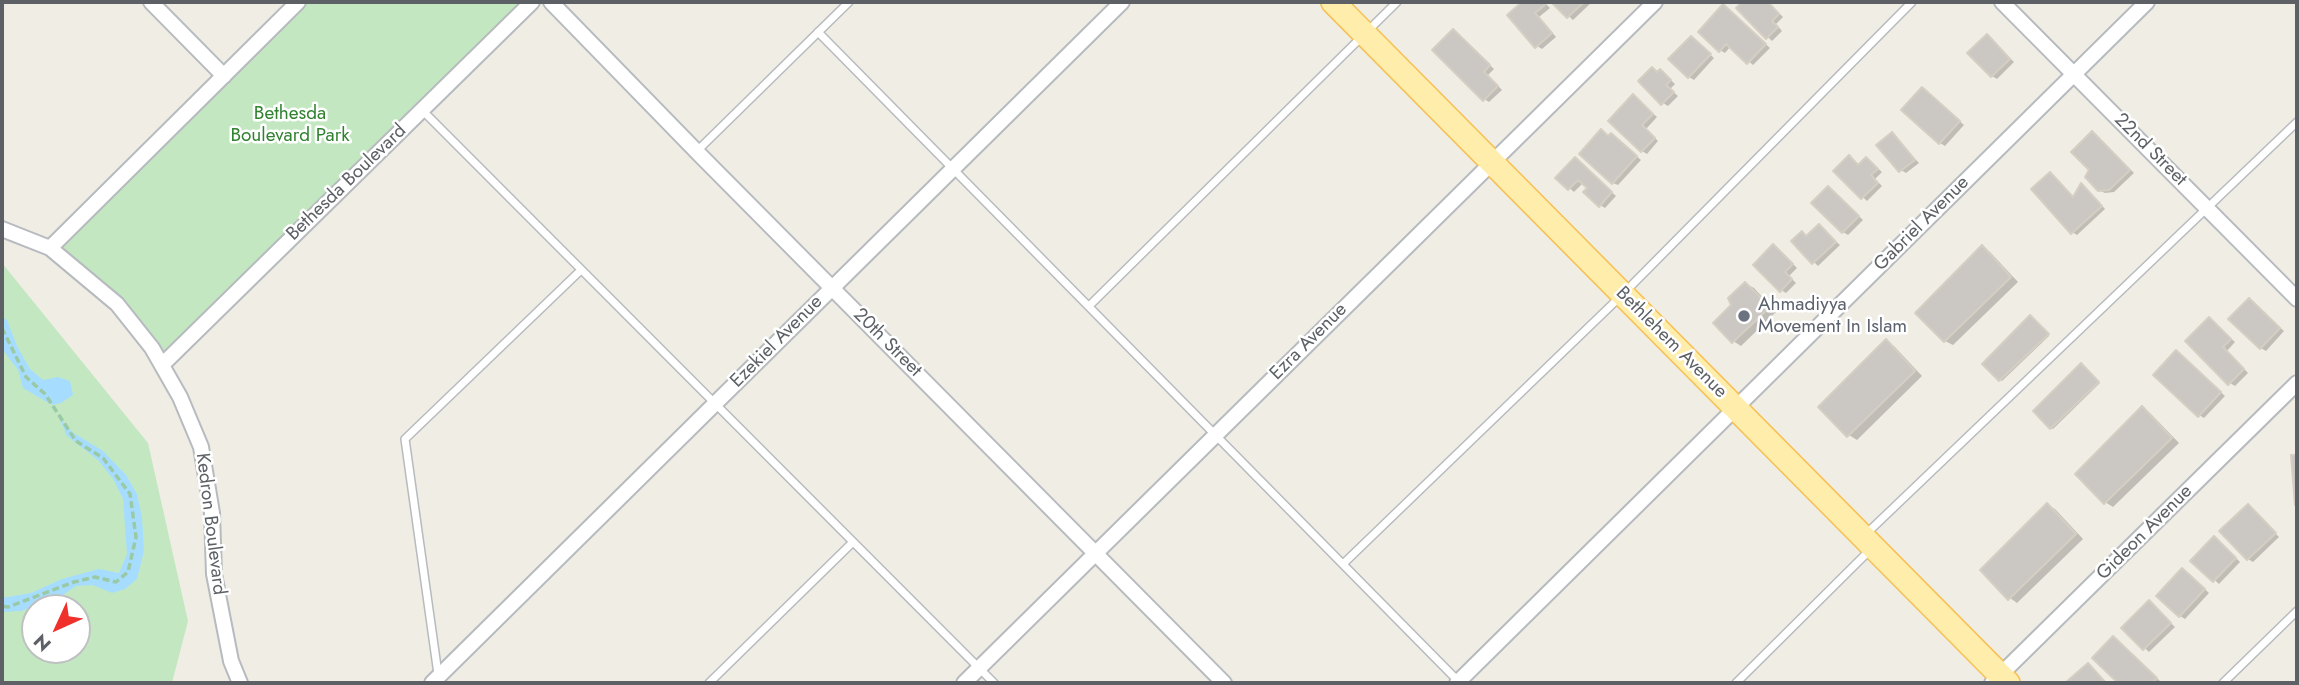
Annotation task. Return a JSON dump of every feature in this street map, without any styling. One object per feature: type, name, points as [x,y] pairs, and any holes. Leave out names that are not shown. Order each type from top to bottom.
[{"type":"main road","name":"Bethlehem Avenue","points":[[1333,2],[1868,542],[2000,681]]},
{"type":"street","points":[[150,2],[223,76]]},
{"type":"street","points":[[50,248],[298,2]]},
{"type":"street","name":"Bethesda Boulevard","points":[[162,365],[532,2]]},
{"type":"street","name":"20th Street","points":[[551,2],[1224,683]]},
{"type":"street","name":"Ezekiel Avenue","points":[[436,680],[1122,2]]},
{"type":"street","name":"Ezra Avenue","points":[[964,683],[1655,2]]},
{"type":"street","name":"22nd Street","points":[[2002,2],[2297,299]]},
{"type":"street","name":"Gabriel Avenue","points":[[1459,682],[2147,2]]},
{"type":"street","name":"Kedron Boulevard","points":[[2,229],[50,248],[117,304],[152,348],[180,397],[201,447],[212,513],[214,574],[230,661],[240,683]]},
{"type":"street","name":"Gideon Avenue","points":[[2000,681],[2297,383]]},
{"type":"lane","points":[[696,151],[849,2]]},
{"type":"lane","points":[[1089,306],[1397,2]]},
{"type":"lane","points":[[1343,564],[1623,294],[1912,2]]},
{"type":"lane","points":[[818,32],[1459,682]]},
{"type":"lane","points":[[422,110],[994,683]]},
{"type":"lane","points":[[1736,683],[1868,542],[2297,121]]},
{"type":"lane","points":[[436,680],[405,439],[581,270]]},
{"type":"lane","points":[[709,683],[853,542]]},
{"type":"lane","points":[[2223,683],[2297,611]]},
{"type":"path","points":[[2,328],[26,377],[45,394],[76,441],[103,458],[130,494],[136,537],[128,572],[116,582],[95,577],[74,582],[8,607],[2,606]]},
{"type":"green space","name":"Bethesda Boulevard Park","points":[[298,2],[530,2],[162,365],[152,348],[50,248]]},
{"type":"green space","points":[[2,263],[148,443],[188,621],[172,683],[2,683]]},
{"type":"water","points":[[2,317],[7,320],[30,369],[43,380],[58,377],[70,381],[73,395],[52,405],[23,388],[18,370],[2,349]]},
{"type":"water","points":[[59,417],[72,432],[103,451],[126,475],[137,494],[142,517],[144,551],[137,579],[125,589],[112,593],[93,585],[76,586],[64,594],[25,594],[62,579],[99,569],[119,573],[127,554],[123,499],[113,479],[98,460],[67,436]]},
{"type":"water","points":[[21,595],[21,611],[2,612],[2,598]]},
{"type":"building","points":[[1522,2],[1546,4],[1535,13],[1552,33],[1535,48],[1507,15]]},
{"type":"building","points":[[1551,2],[1584,2],[1567,18]]},
{"type":"building","points":[[1742,2],[1768,2],[1779,14],[1772,21],[1778,27],[1766,39],[1736,8]]},
{"type":"building","points":[[1723,4],[1766,44],[1747,64],[1726,44],[1719,52],[1698,32]]},
{"type":"building","points":[[1453,29],[1490,65],[1484,72],[1498,86],[1483,101],[1432,50]]},
{"type":"building","points":[[1987,34],[2010,59],[1991,77],[1967,53]]},
{"type":"building","points":[[1691,36],[1711,54],[1688,78],[1668,59]]},
{"type":"building","points":[[1652,67],[1657,72],[1660,69],[1671,80],[1666,85],[1674,92],[1661,105],[1638,81]]},
{"type":"building","points":[[1922,87],[1960,121],[1939,144],[1901,110]]},
{"type":"building","points":[[1633,94],[1653,114],[1642,125],[1655,138],[1641,152],[1608,121]]},
{"type":"building","points":[[1601,129],[1608,136],[1611,133],[1637,156],[1612,184],[1579,154]]},
{"type":"building","points":[[2092,131],[2130,170],[2109,190],[2098,191],[2085,177],[2089,170],[2071,152]]},
{"type":"building","points":[[1892,132],[1915,160],[1899,172],[1876,145]]},
{"type":"building","points":[[1849,155],[1858,165],[1866,157],[1878,169],[1871,175],[1878,183],[1861,199],[1833,171]]},
{"type":"building","points":[[1575,157],[1612,192],[1599,207],[1583,192],[1587,188],[1578,180],[1568,190],[1555,178]]},
{"type":"building","points":[[2050,172],[2073,197],[2081,183],[2102,206],[2071,234],[2031,189]]},
{"type":"building","points":[[1828,186],[1859,216],[1842,233],[1811,203]]},
{"type":"building","points":[[1819,224],[1836,242],[1812,264],[1791,241],[1802,231],[1806,236]]},
{"type":"building","points":[[1773,244],[1793,264],[1785,272],[1792,279],[1780,292],[1753,265]]},
{"type":"building","points":[[1982,245],[2011,277],[1944,342],[1915,313]]},
{"type":"building","points":[[1745,282],[1770,307],[1732,343],[1713,323],[1731,305],[1728,298]]},
{"type":"building","points":[[2249,298],[2280,328],[2260,349],[2228,319]]},
{"type":"building","points":[[2030,315],[2049,334],[1999,381],[1982,364]]},
{"type":"building","points":[[2209,317],[2231,339],[2223,347],[2244,369],[2228,385],[2185,341]]},
{"type":"building","points":[[1886,339],[1915,371],[1847,437],[1818,407]]},
{"type":"building","points":[[2176,350],[2221,392],[2198,417],[2153,375]]},
{"type":"building","points":[[2081,363],[2099,382],[2050,429],[2033,411]]},
{"type":"building","points":[[2142,406],[2172,438],[2104,504],[2075,474]]},
{"type":"building","points":[[2291,455],[2297,455],[2297,505],[2295,505]]},
{"type":"building","points":[[2047,503],[2076,534],[2008,600],[1980,570]]},
{"type":"building","points":[[2248,504],[2276,533],[2247,560],[2219,531]]},
{"type":"building","points":[[2214,536],[2236,558],[2213,582],[2190,561]]},
{"type":"building","points":[[2182,568],[2205,589],[2179,617],[2156,596]]},
{"type":"building","points":[[2149,600],[2171,623],[2143,650],[2121,628]]},
{"type":"building","points":[[2113,636],[2157,678],[2152,683],[2118,683],[2092,658]]},
{"type":"building","points":[[2088,663],[2106,683],[2065,683]]},
{"type":"place","name":"Ahmadiyya Movement In Islam","points":[[1744,316]]}]
